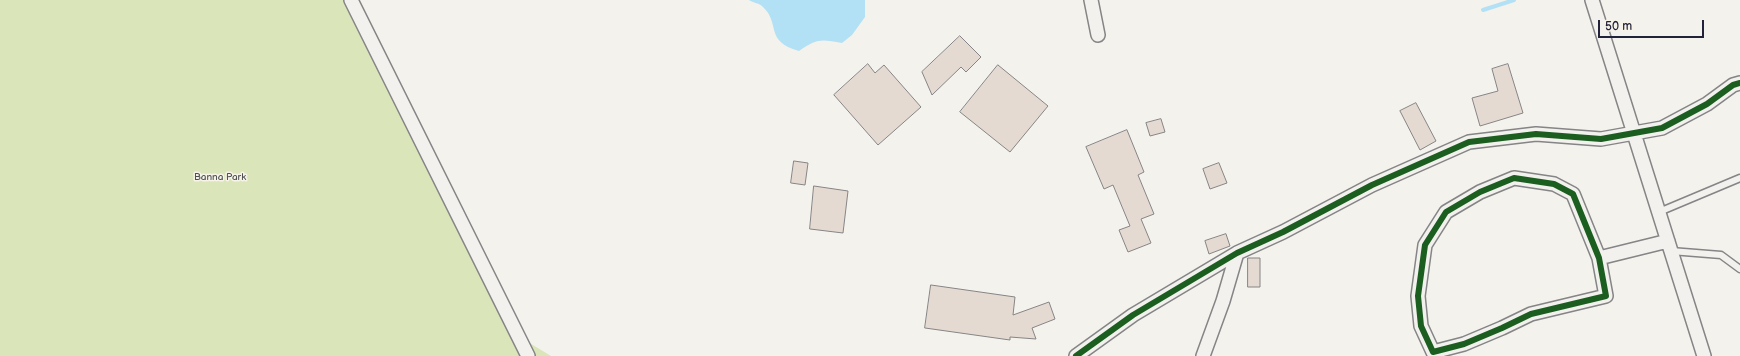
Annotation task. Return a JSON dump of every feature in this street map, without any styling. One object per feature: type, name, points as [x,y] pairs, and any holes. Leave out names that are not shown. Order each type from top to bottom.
[{"type":"street","points":[[351,0],[528,356]]},
{"type":"street","points":[[1091,0],[1098,35]]},
{"type":"street","points":[[1592,0],[1704,356]]},
{"type":"street","points":[[1076,356],[1133,315],[1237,253],[1283,232],[1372,185],[1469,142],[1536,134],[1601,138],[1662,128],[1707,104],[1733,85],[1740,83]]},
{"type":"street","points":[[1514,178],[1554,184],[1573,194],[1599,258],[1606,296],[1531,314],[1464,344],[1433,352],[1421,326],[1418,296],[1425,245],[1446,212],[1480,192],[1514,178]]},
{"type":"street","points":[[1599,258],[1669,246]]},
{"type":"street","points":[[1203,356],[1223,301],[1237,253]]},
{"type":"lane","points":[[1659,212],[1740,178]]},
{"type":"lane","points":[[1669,246],[1721,255],[1740,269]]},
{"type":"green space","name":"Banna Park","points":[[0,0],[351,0],[518,336],[551,356],[0,356]]},
{"type":"water","points":[[749,0],[865,0],[865,17],[852,35],[842,43],[819,41],[810,44],[799,51],[788,47],[781,42],[777,37],[768,13],[762,6]]},
{"type":"building","points":[[960,36],[981,57],[966,72],[961,67],[932,95],[922,72]]},
{"type":"building","points":[[868,64],[875,73],[884,65],[921,107],[878,145],[834,95]]},
{"type":"building","points":[[1508,64],[1523,113],[1480,126],[1472,98],[1498,91],[1492,69]]},
{"type":"building","points":[[998,65],[1048,106],[1010,152],[960,112]]},
{"type":"building","points":[[1416,103],[1436,141],[1420,150],[1400,111]]},
{"type":"building","points":[[1161,119],[1165,132],[1150,136],[1146,123]]},
{"type":"building","points":[[1127,130],[1144,172],[1138,175],[1154,214],[1141,219],[1151,243],[1128,252],[1119,230],[1130,226],[1113,185],[1104,189],[1086,147]]},
{"type":"building","points":[[794,161],[808,163],[805,185],[791,183]]},
{"type":"building","points":[[1219,163],[1227,183],[1210,189],[1203,169]]},
{"type":"building","points":[[814,186],[848,191],[843,233],[810,229]]},
{"type":"building","points":[[1226,234],[1230,246],[1209,254],[1205,241]]},
{"type":"building","points":[[1248,258],[1260,258],[1260,287],[1248,287]]},
{"type":"building","points":[[931,285],[1015,297],[1013,315],[1049,302],[1055,319],[1032,328],[1036,339],[1010,337],[1010,340],[925,328]]},
{"type":"waterway","points":[[1483,10],[1514,0]]},
{"type":"cycle path","points":[[1076,356],[1133,315],[1237,253],[1283,232],[1372,185],[1469,142],[1536,134],[1601,139],[1662,128],[1707,104],[1733,85],[1740,83]]},
{"type":"cycle path","points":[[1514,178],[1554,184],[1573,194],[1599,258],[1606,296],[1531,314],[1464,344],[1433,352],[1421,326],[1418,296],[1425,245],[1446,212],[1480,192],[1514,178]]}]
